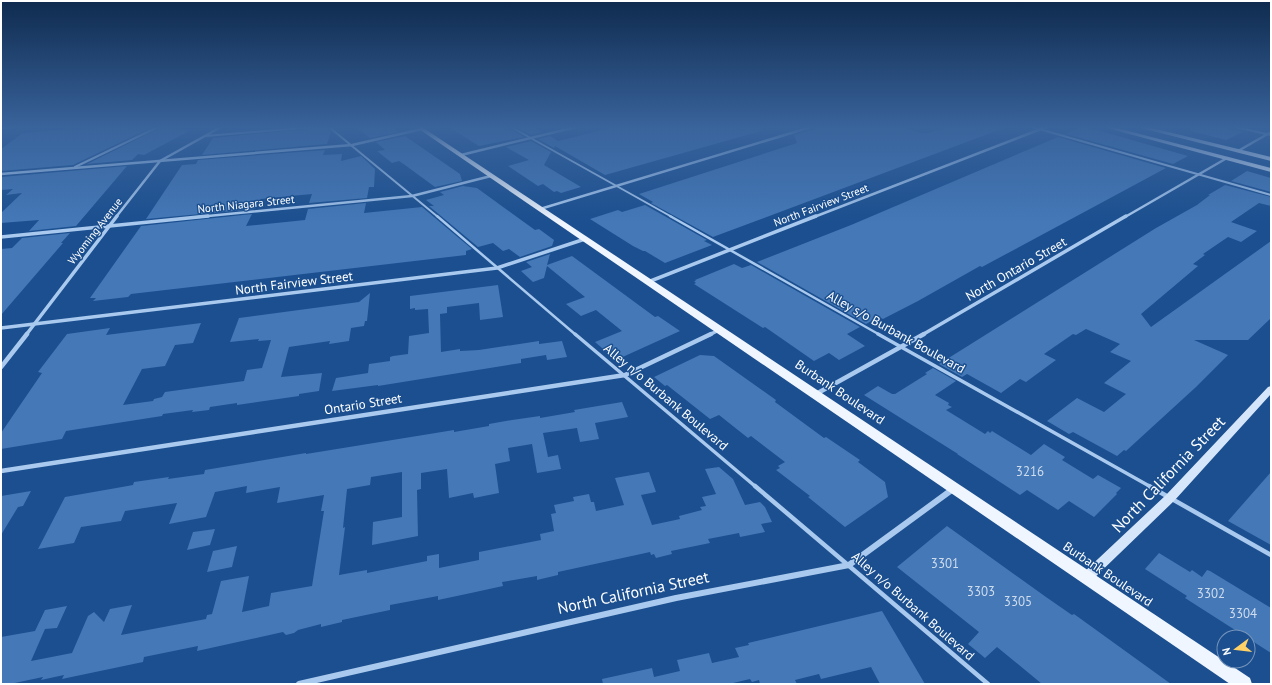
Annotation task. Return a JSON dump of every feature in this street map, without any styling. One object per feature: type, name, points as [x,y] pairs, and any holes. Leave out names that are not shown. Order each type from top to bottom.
[{"type":"main road","name":"Burbank Boulevard","points":[[467,159],[1244,684]]},
{"type":"main road","points":[[1231,159],[1271,170]]},
{"type":"main road","name":"North California Street","points":[[1086,578],[1170,498],[1271,390]]},
{"type":"street","name":"Wyoming Avenue","points":[[1,367],[160,161],[164,159]]},
{"type":"street","points":[[1,174],[184,159]]},
{"type":"street","points":[[540,209],[705,159]]},
{"type":"street","name":"North Fairview Street","points":[[648,282],[963,159]]},
{"type":"street","name":"North Ontario Street","points":[[814,394],[901,347],[1225,159]]},
{"type":"street","name":"North Niagara Street","points":[[1,237],[412,196],[491,176]]},
{"type":"street","name":"North Fairview Street","points":[[1,328],[497,268],[585,239]]},
{"type":"street","name":"Ontario Street","points":[[1,471],[624,375],[719,330]]},
{"type":"street","name":"North California Street","points":[[299,684],[676,598],[849,565],[953,488]]},
{"type":"lane","points":[[73,168],[92,159]]},
{"type":"lane","name":"Alley n/o Burbank Boulevard","points":[[368,159],[988,684]]},
{"type":"lane","name":"Alley s/o Burbank Boulevard","points":[[568,159],[1271,555]]},
{"type":"lane","points":[[1146,159],[1271,195]]},
{"type":"building","points":[[1,159],[86,159],[73,165],[1,171]]},
{"type":"building","points":[[97,159],[133,159],[132,160],[87,164]]},
{"type":"building","points":[[341,159],[341,161],[349,159],[364,159],[375,169],[374,187],[369,187],[367,198],[309,203],[312,194],[290,196],[261,199],[255,209],[146,219],[182,165],[196,164],[198,160]]},
{"type":"building","points":[[387,159],[438,159],[460,174],[462,181],[435,187],[399,161],[392,163]]},
{"type":"building","points":[[527,159],[547,159],[544,165],[581,187],[561,193],[557,191],[554,192],[543,184],[538,186],[508,166],[529,160]]},
{"type":"building","points":[[577,159],[662,159],[605,175]]},
{"type":"building","points":[[748,159],[921,159],[713,237],[651,203],[653,202],[639,194]]},
{"type":"building","points":[[1006,159],[1135,159],[1166,168],[982,267],[980,266],[918,301],[883,319],[879,317],[866,324],[757,262],[851,225]]},
{"type":"building","points":[[1155,159],[1182,159],[1173,164]]},
{"type":"building","points":[[127,166],[76,226],[29,231],[39,220],[1,223],[1,213],[22,193],[6,195],[13,189],[1,190],[1,177]]},
{"type":"building","points":[[1247,171],[1271,178],[1271,192],[1231,181]]},
{"type":"building","points":[[1225,185],[1271,197],[1271,206],[1259,203],[1231,222],[1257,231],[1241,242],[1228,237],[1203,254],[1205,255],[1193,264],[1198,266],[1141,314],[1151,327],[1271,241],[1271,318],[1248,340],[1194,340],[1228,355],[1196,387],[1126,451],[1124,450],[1117,456],[1073,432],[1069,434],[1047,421],[1077,398],[1104,412],[1126,394],[1104,383],[1131,361],[1110,352],[1120,344],[1086,329],[1076,335],[1073,334],[1044,354],[1056,360],[1026,382],[1020,379],[1001,393],[967,374],[962,377],[939,364],[1156,228],[1197,205],[1210,195],[1208,195]]},
{"type":"building","points":[[463,186],[477,188],[535,230],[539,229],[554,240],[552,246],[520,257],[509,249],[503,251],[493,243],[478,247],[429,206],[434,206],[426,200],[444,195],[440,192]]},
{"type":"building","points":[[366,203],[364,213],[422,207],[472,249],[466,251],[466,255],[131,294],[128,297],[93,301],[96,298],[90,298],[141,226],[252,214],[246,226],[305,220],[308,209]]},
{"type":"building","points":[[645,205],[707,240],[704,241],[712,245],[665,263],[645,251],[633,246],[590,219],[618,210],[622,212]]},
{"type":"building","points":[[70,233],[1,315],[1,249],[12,248],[22,238]]},
{"type":"building","points":[[550,254],[547,265],[572,256],[655,317],[658,316],[680,331],[616,360],[595,342],[622,331],[596,310],[581,316],[566,304],[585,297],[547,266],[544,278],[533,282],[521,271],[532,267],[526,262]]},
{"type":"building","points":[[734,264],[742,268],[751,265],[860,327],[847,334],[865,346],[839,360],[829,353],[814,361],[765,327],[763,328],[694,284],[696,283],[694,281],[696,281],[695,280]]},
{"type":"building","points":[[498,285],[503,317],[480,320],[479,303],[447,307],[447,313],[440,314],[441,352],[460,349],[460,351],[479,350],[539,341],[539,344],[562,341],[567,357],[547,360],[546,355],[521,359],[521,363],[378,386],[332,391],[336,378],[368,373],[369,364],[390,361],[390,357],[408,354],[409,336],[429,333],[428,309],[410,309],[410,296]]},
{"type":"building","points":[[370,293],[367,321],[365,321],[364,326],[351,328],[349,341],[329,344],[330,341],[289,347],[281,377],[322,373],[319,391],[299,394],[299,396],[237,405],[237,403],[210,407],[209,410],[192,412],[193,410],[163,414],[162,416],[66,431],[62,439],[1,449],[1,433],[42,373],[38,372],[67,334],[110,328],[106,335],[201,323],[193,343],[175,345],[165,366],[142,369],[123,405],[153,401],[154,399],[162,397],[165,392],[244,381],[247,370],[262,368],[271,340],[258,341],[259,339],[230,342],[239,318],[359,302]]},
{"type":"building","points":[[700,355],[714,356],[776,400],[775,402],[824,438],[826,437],[860,460],[858,462],[885,482],[888,497],[845,527],[808,497],[810,496],[776,470],[780,468],[778,466],[785,462],[751,436],[748,438],[719,415],[710,419],[667,385],[665,386],[654,377]]},
{"type":"building","points":[[933,368],[956,381],[935,395],[949,403],[948,405],[952,407],[946,410],[985,434],[988,431],[990,433],[992,431],[1031,455],[1044,444],[1065,457],[1062,460],[1093,479],[1098,475],[1121,488],[1094,517],[1069,501],[1058,510],[1027,490],[1020,495],[864,395],[878,386],[892,394],[895,394],[927,374],[925,373]]},
{"type":"building","points":[[622,402],[628,417],[595,423],[599,439],[580,442],[577,428],[543,433],[548,457],[558,455],[561,469],[537,473],[532,444],[508,448],[510,461],[495,464],[499,493],[474,498],[473,493],[449,498],[447,469],[421,473],[421,489],[417,490],[418,536],[372,545],[373,522],[402,517],[402,472],[371,477],[370,485],[347,489],[343,528],[345,527],[339,575],[367,570],[367,573],[427,561],[427,556],[439,554],[439,568],[479,560],[479,552],[541,540],[540,534],[554,531],[551,514],[556,513],[554,505],[574,501],[573,497],[589,494],[591,502],[594,502],[596,511],[624,505],[615,478],[649,472],[656,492],[641,495],[652,525],[680,519],[679,516],[702,510],[700,507],[706,506],[702,497],[716,494],[705,469],[719,467],[733,479],[745,505],[760,502],[765,507],[772,522],[761,524],[765,532],[740,537],[739,533],[708,539],[710,543],[671,551],[672,554],[656,558],[654,554],[651,555],[650,552],[558,572],[558,575],[537,580],[537,576],[502,582],[503,586],[438,600],[438,596],[390,605],[390,610],[342,620],[342,622],[321,627],[321,624],[286,635],[283,632],[197,651],[198,646],[144,657],[143,662],[62,679],[64,675],[41,680],[43,677],[10,684],[1,684],[1,637],[35,631],[45,610],[67,606],[57,628],[45,629],[31,661],[72,653],[88,616],[94,612],[104,622],[110,609],[132,605],[121,635],[206,619],[207,615],[212,614],[221,581],[249,576],[242,612],[269,606],[271,593],[312,586],[324,511],[321,511],[324,495],[277,503],[280,487],[246,493],[247,486],[215,492],[206,517],[169,524],[177,503],[125,511],[121,521],[81,527],[74,543],[38,549],[65,497],[133,485],[134,482],[204,474],[205,470],[454,430],[454,432],[489,426],[489,424],[512,420],[540,416],[540,418],[575,412],[574,410]]},
{"type":"building","points":[[1271,472],[1271,545],[1228,521]]},
{"type":"building","points":[[31,491],[23,506],[18,507],[1,535],[1,496]]},
{"type":"building","points":[[947,526],[1046,597],[1072,615],[1074,614],[1171,684],[1042,684],[997,647],[985,658],[968,644],[979,632],[897,567]]},
{"type":"building","points":[[215,529],[210,545],[187,550],[193,532]]},
{"type":"building","points":[[237,546],[232,567],[207,572],[213,551]]},
{"type":"building","points":[[1159,553],[1190,572],[1192,570],[1202,577],[1207,570],[1210,571],[1271,608],[1271,653],[1256,643],[1256,629],[1233,629],[1185,598],[1187,596],[1145,569]]},
{"type":"building","points":[[882,611],[925,684],[880,684],[871,667],[821,679],[819,674],[795,680],[797,684],[760,684],[759,680],[752,682],[750,679],[729,684],[603,684],[602,679],[652,668],[654,677],[680,671],[677,660],[709,653],[712,663],[739,657],[735,648],[749,645],[748,643]]}]
